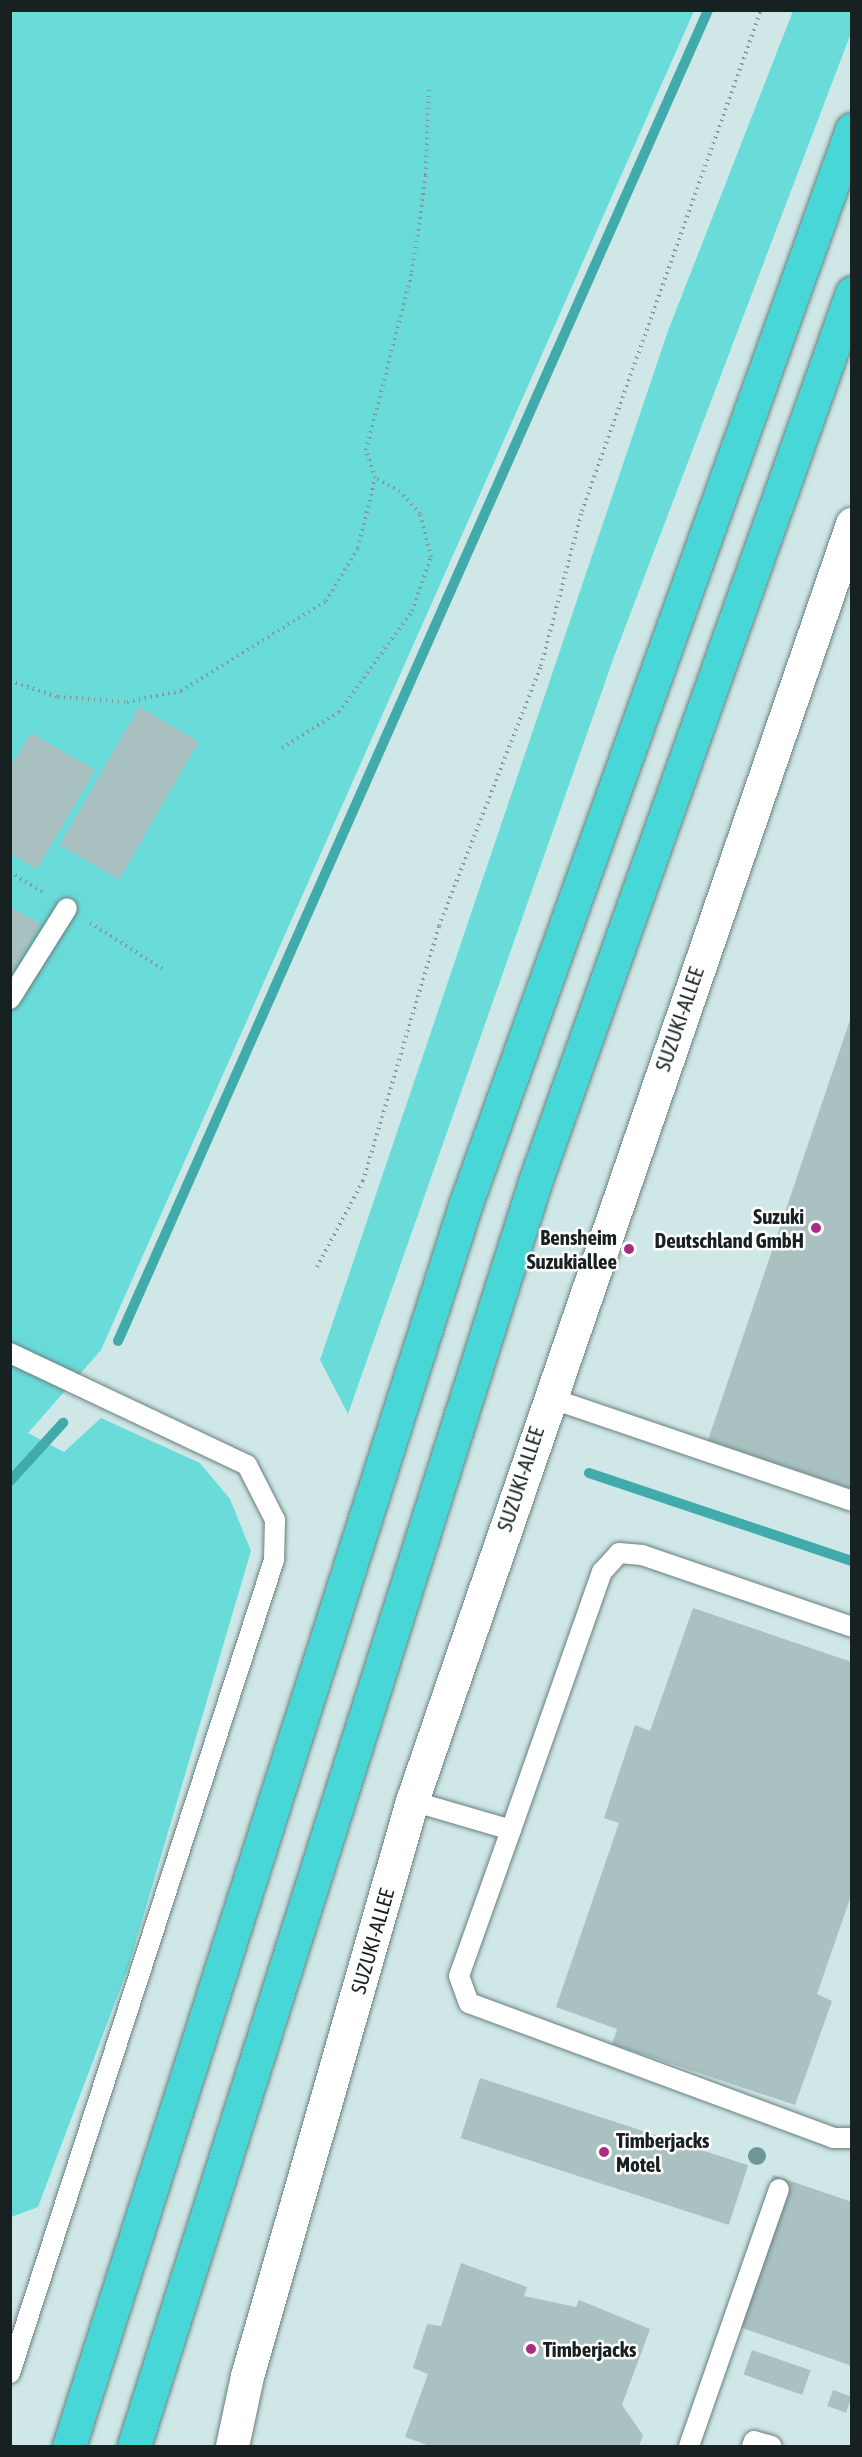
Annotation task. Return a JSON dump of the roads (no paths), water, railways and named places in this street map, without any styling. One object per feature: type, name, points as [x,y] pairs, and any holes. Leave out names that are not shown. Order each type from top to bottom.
[{"type":"highway","points":[[69,2446],[466,1203],[852,129]]},
{"type":"highway","points":[[134,2446],[536,1179],[852,293]]},
{"type":"street","name":"SUZUKI-ALLEE","points":[[232,2446],[247,2376],[412,1802],[548,1397],[852,524]]},
{"type":"lane","points":[[10,999],[67,908]]},
{"type":"lane","points":[[10,1353],[247,1465],[275,1520],[274,1560],[10,2373]]},
{"type":"lane","points":[[548,1397],[852,1502]]},
{"type":"lane","points":[[852,1627],[642,1555],[619,1553],[602,1572],[459,1976],[469,2003],[833,2138],[852,2138]]},
{"type":"lane","points":[[412,1802],[511,1830]]},
{"type":"lane","points":[[689,2446],[778,2188]]},
{"type":"lane","points":[[752,2446],[754,2441],[771,2446]]},
{"type":"waterway","points":[[118,1341],[708,10]]},
{"type":"waterway","points":[[10,1481],[63,1423]]},
{"type":"waterway","points":[[589,1473],[852,1561]]},
{"type":"place","name":"Suzuki Deutschland GmbH","points":[[816,1228]]},
{"type":"place","name":"Bensheim Suzukiallee","points":[[629,1249]]},
{"type":"place","name":"Timberjacks Motel","points":[[604,2152]]},
{"type":"place","name":"Timberjacks","points":[[531,2349]]}]
